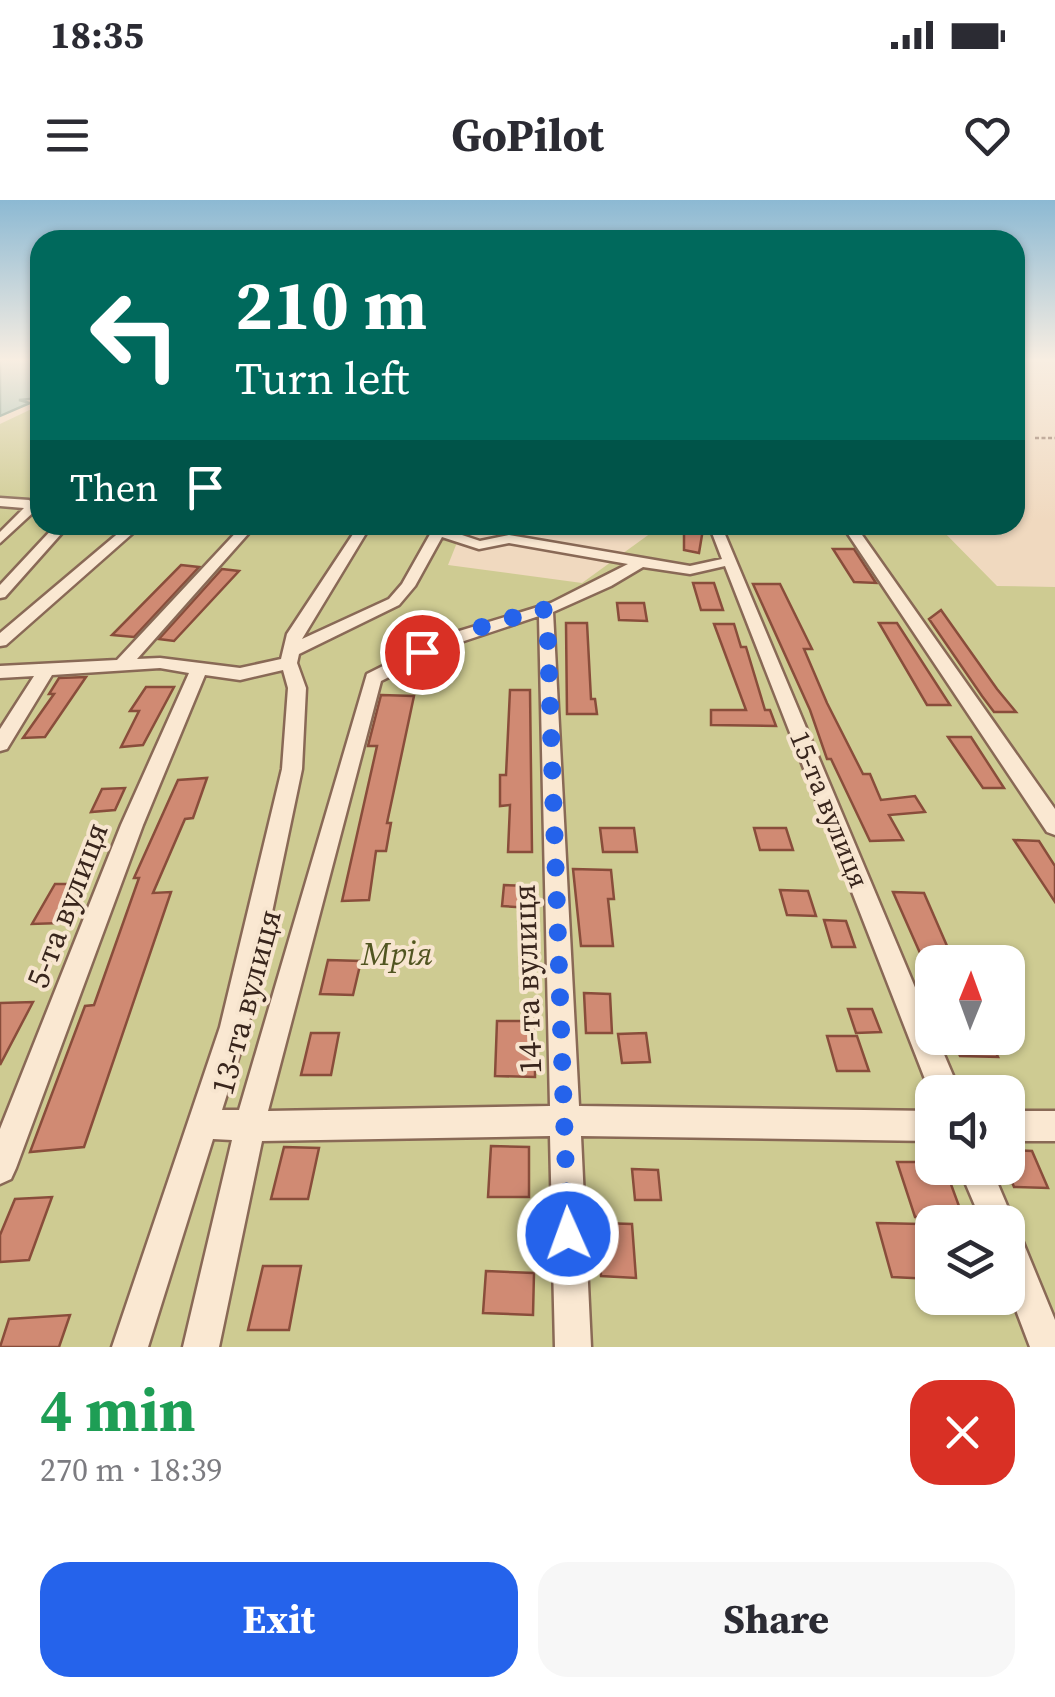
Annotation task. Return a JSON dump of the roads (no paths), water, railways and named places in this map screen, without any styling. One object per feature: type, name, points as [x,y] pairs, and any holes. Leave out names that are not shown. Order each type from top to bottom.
[{"type":"street","points":[[0,502],[30,504]]},
{"type":"street","points":[[0,539],[30,514]]},
{"type":"street","points":[[0,594],[54,535]]},
{"type":"street","points":[[0,641],[124,535]]},
{"type":"street","points":[[120,666],[241,535]]},
{"type":"street","points":[[130,1347],[234,1027],[292,769],[297,688],[290,657],[295,634],[358,535]]},
{"type":"street","points":[[0,672],[160,663],[240,674],[290,657],[394,602],[408,586],[436,535]]},
{"type":"street","points":[[448,535],[480,545],[509,539],[690,570],[730,562]]},
{"type":"street","name":"15-та вулиця","points":[[720,535],[938,1075]]},
{"type":"street","points":[[855,535],[1055,826]]},
{"type":"street","points":[[543,609],[606,584],[641,562]]},
{"type":"street","name":"13-та вулиця","points":[[201,1347],[248,1126],[297,939],[373,678],[449,640],[543,609]]},
{"type":"street","name":"14-та вулиця","points":[[543,609],[547,614],[572,1347]]},
{"type":"street","name":"5-та вулиця","points":[[0,1168],[132,824],[200,667]]},
{"type":"street","points":[[0,744],[46,670]]},
{"type":"street","points":[[202,1124],[564,1121],[915,1126]]},
{"type":"street","points":[[1025,1126],[1055,1126]]},
{"type":"street","points":[[1025,1289],[1048,1347]]},
{"type":"park label","name":"Мрія","points":[[397,954]]}]
